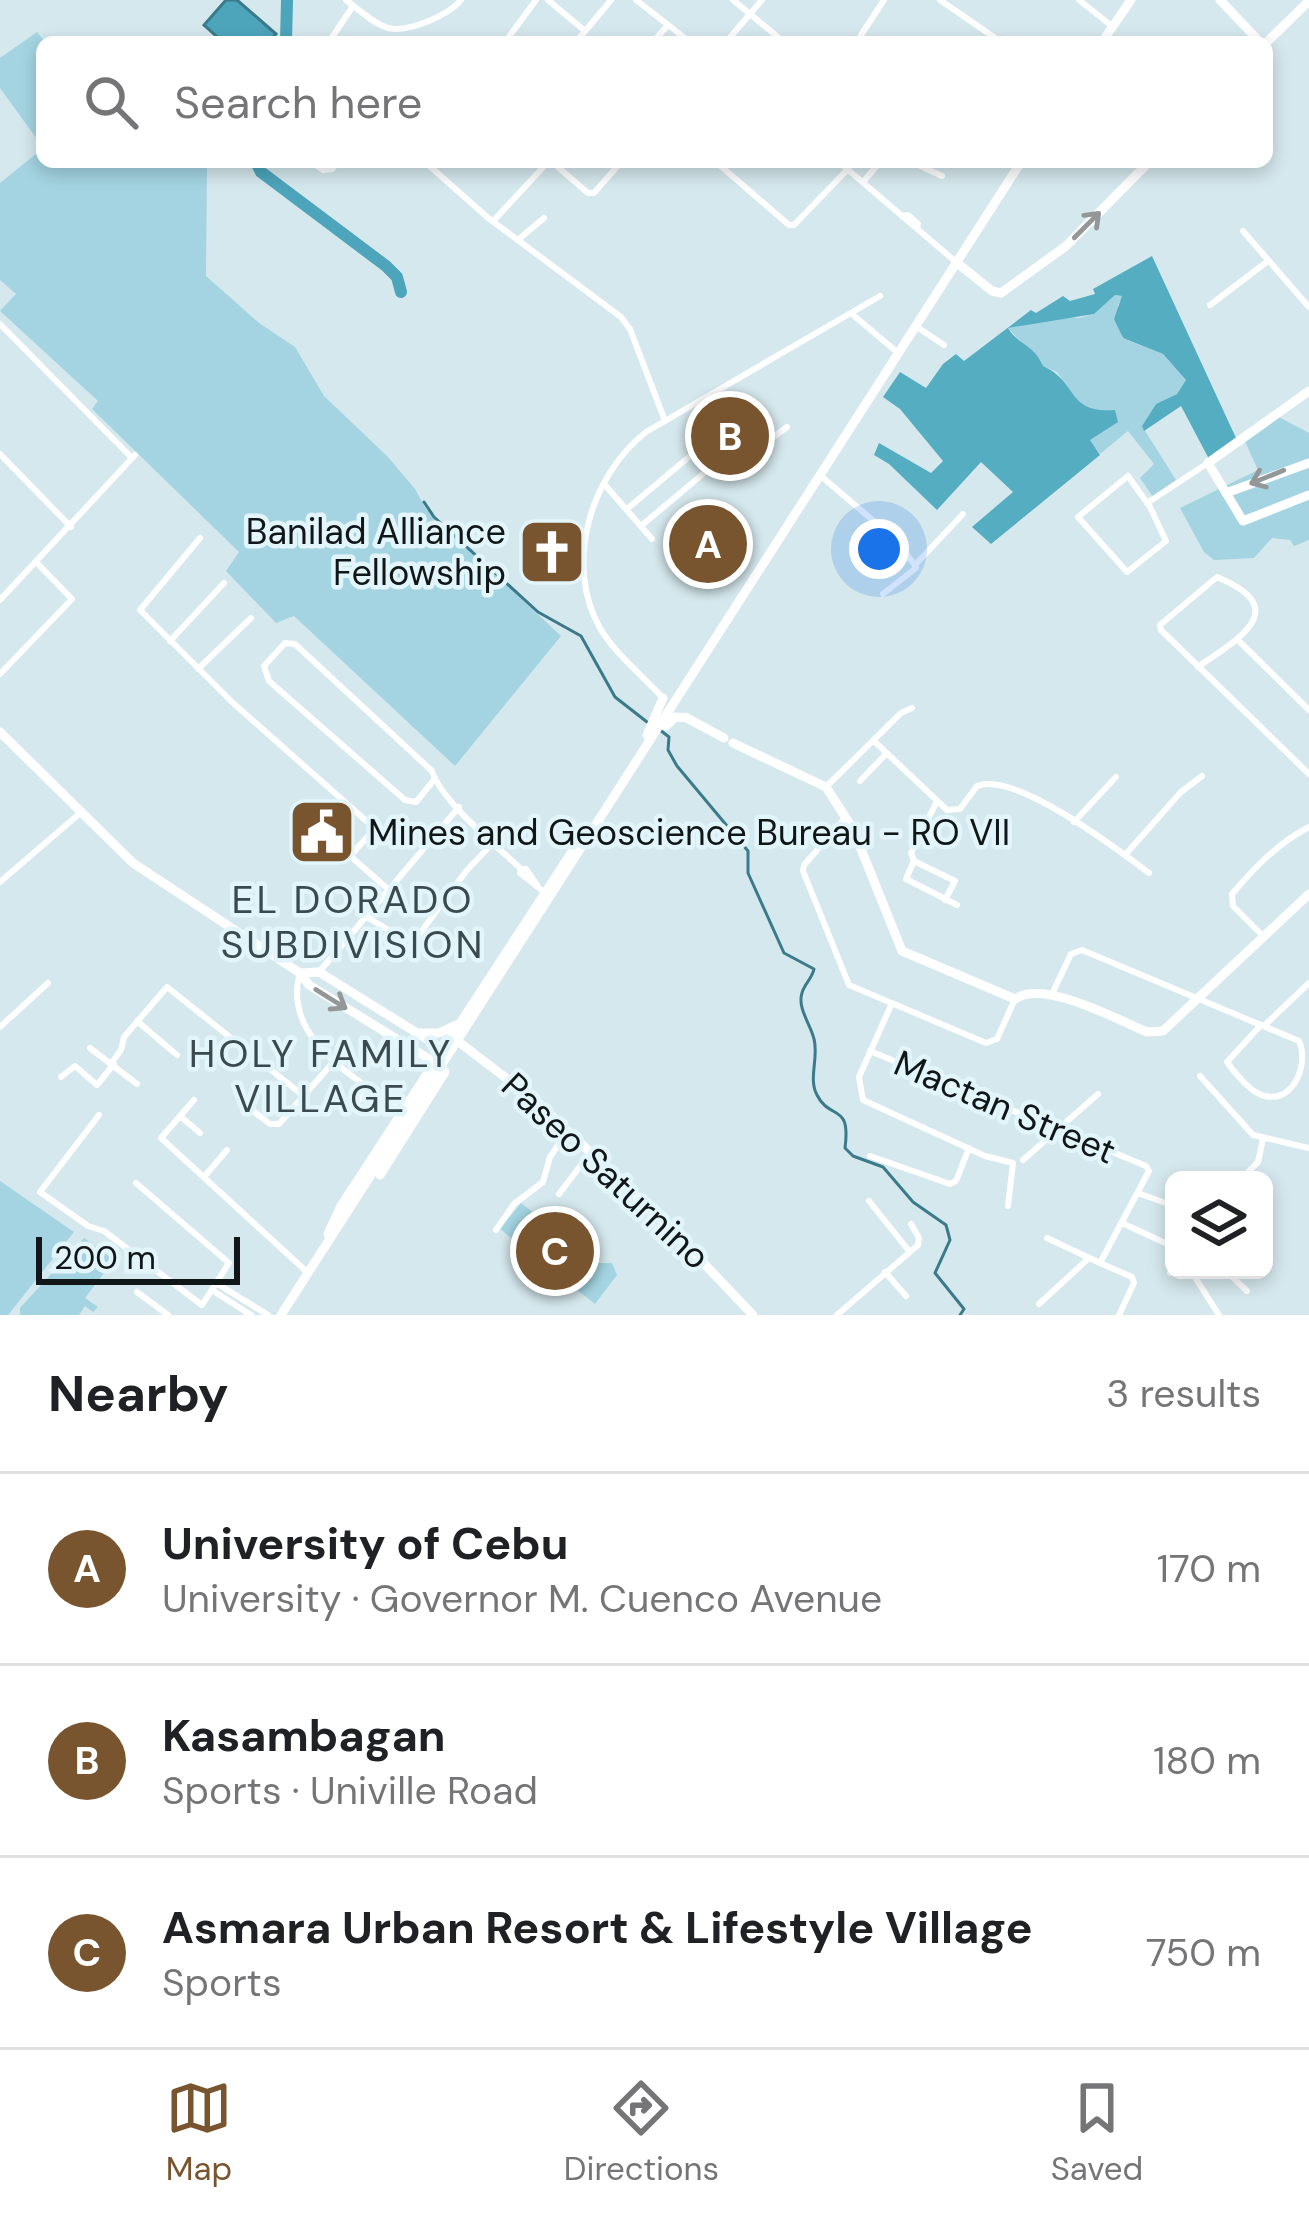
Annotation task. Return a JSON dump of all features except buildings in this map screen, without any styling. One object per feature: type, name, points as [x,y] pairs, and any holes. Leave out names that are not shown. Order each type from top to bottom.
[{"type":"main road","points":[[1106,36],[1131,0]]},
{"type":"main road","points":[[1220,0],[1257,36]]},
{"type":"main road","points":[[1270,36],[1309,2]]},
{"type":"main road","points":[[622,783],[1017,168]]},
{"type":"main road","points":[[956,262],[1001,293],[1066,246],[1143,168]]},
{"type":"main road","points":[[1309,391],[1208,463],[1243,521],[1309,495]]},
{"type":"main road","points":[[1226,493],[1309,463]]},
{"type":"main road","points":[[662,698],[662,721]]},
{"type":"main road","points":[[671,707],[826,788],[845,817],[902,951],[1015,999],[1027,992],[1052,994],[1155,1033],[1171,1025],[1309,894]]},
{"type":"main road","points":[[662,721],[687,718]]},
{"type":"main road","points":[[0,732],[79,814],[162,885],[300,973],[308,985],[446,1070]]},
{"type":"main road","points":[[280,1315],[647,745]]},
{"type":"main road","points":[[315,1260],[341,1206],[503,956],[540,889],[600,817]]},
{"type":"main road","points":[[315,1260],[354,1214],[414,1122],[579,862],[600,817]]},
{"type":"main road","points":[[503,956],[514,963]]},
{"type":"main road","points":[[300,973],[319,972],[455,1056]]},
{"type":"main road","points":[[490,976],[494,983],[501,983]]},
{"type":"main road","points":[[415,1032],[439,1033],[461,1021]]},
{"type":"main road","name":"Paseo Saturnino","points":[[451,1036],[591,1152],[753,1315]]},
{"type":"main road","points":[[417,1090],[425,1090],[429,1097]]},
{"type":"street","points":[[332,36],[350,3],[384,27],[399,28],[445,14],[461,0]]},
{"type":"street","points":[[509,36],[536,0]]},
{"type":"street","points":[[548,0],[585,31]]},
{"type":"street","points":[[581,36],[611,0]]},
{"type":"street","points":[[636,0],[682,36]]},
{"type":"street","points":[[733,0],[777,36]]},
{"type":"street","points":[[731,36],[762,0]]},
{"type":"street","points":[[861,36],[884,0]]},
{"type":"street","points":[[940,0],[992,36]]},
{"type":"street","points":[[1079,0],[1113,26]]},
{"type":"street","points":[[659,36],[668,26]]},
{"type":"street","points":[[432,168],[518,240],[616,312],[630,328],[665,421]]},
{"type":"street","points":[[496,218],[544,168]]},
{"type":"street","points":[[557,168],[588,194],[616,168]]},
{"type":"street","points":[[723,168],[789,225],[848,169],[902,216],[910,216],[956,262]]},
{"type":"street","points":[[863,182],[875,168]]},
{"type":"street","points":[[925,168],[942,176]]},
{"type":"street","points":[[518,240],[544,218]]},
{"type":"street","points":[[1243,231],[1309,307]]},
{"type":"street","points":[[1210,304],[1268,261]]},
{"type":"street","points":[[671,707],[604,634],[584,585],[584,540],[605,484],[627,448],[665,421],[880,296]]},
{"type":"street","points":[[852,314],[897,352]]},
{"type":"street","points":[[0,324],[134,456],[0,600]]},
{"type":"street","points":[[915,325],[944,345]]},
{"type":"street","points":[[696,404],[746,457],[787,427]]},
{"type":"street","points":[[627,509],[721,430]]},
{"type":"street","points":[[641,526],[736,447]]},
{"type":"street","points":[[0,454],[71,527]]},
{"type":"street","points":[[1147,502],[1208,463]]},
{"type":"street","points":[[818,474],[890,535],[915,565]]},
{"type":"street","points":[[1128,476],[1147,502],[1166,541],[1127,572],[1078,517],[1128,476]]},
{"type":"street","points":[[605,484],[652,539]]},
{"type":"street","points":[[883,593],[916,568],[962,514]]},
{"type":"street","points":[[200,538],[140,610],[198,669],[371,825],[370,833],[350,856],[388,889]]},
{"type":"street","points":[[0,674],[72,598],[36,562]]},
{"type":"street","points":[[1198,667],[1254,624],[1255,606],[1217,577],[1160,625],[1198,667],[1309,774]]},
{"type":"street","points":[[170,641],[224,583]]},
{"type":"street","points":[[198,669],[251,618]]},
{"type":"street","points":[[1238,640],[1309,710]]},
{"type":"street","points":[[434,780],[416,802],[408,802],[269,681],[264,666],[285,643],[295,644],[432,770],[434,780],[458,807],[533,876],[540,889]]},
{"type":"street","points":[[826,788],[901,713],[912,708]]},
{"type":"street","points":[[874,741],[947,810],[960,809],[976,786],[996,782],[1045,804],[1150,873]]},
{"type":"street","points":[[860,781],[886,754]]},
{"type":"street","points":[[1125,855],[1181,792],[1202,776]]},
{"type":"street","points":[[1074,823],[1116,777]]},
{"type":"street","points":[[936,803],[912,850],[914,861],[906,879],[957,905]]},
{"type":"street","points":[[319,972],[458,807]]},
{"type":"street","points":[[0,882],[79,814]]},
{"type":"street","points":[[845,817],[803,871],[849,985],[993,1043],[1015,999]]},
{"type":"street","points":[[1264,936],[1233,906],[1232,893],[1262,860],[1309,827]]},
{"type":"street","points":[[365,916],[404,939],[418,936],[494,842]]},
{"type":"street","points":[[914,861],[955,881],[946,900]]},
{"type":"street","points":[[1052,994],[1071,954],[1082,950],[1197,999],[1263,1026],[1299,1041],[1307,1060],[1290,1089],[1268,1096],[1256,1092],[1227,1062],[1263,1026],[1309,983]]},
{"type":"street","points":[[300,973],[298,1017],[310,1039],[414,1122]]},
{"type":"street","points":[[0,1028],[48,983]]},
{"type":"street","points":[[62,1077],[76,1066],[97,1084],[137,1021],[167,987],[305,1096]]},
{"type":"street","points":[[892,1003],[859,1076],[862,1100],[1013,1163],[1008,1206]]},
{"type":"street","points":[[137,1021],[177,1055]]},
{"type":"street","points":[[90,1048],[136,1084]]},
{"type":"street","name":"Mactan Street","points":[[870,1051],[1146,1166],[1149,1171],[1100,1263]]},
{"type":"street","points":[[248,1106],[275,1126],[335,1059]]},
{"type":"street","points":[[1200,1076],[1252,1135],[1309,1148]]},
{"type":"street","points":[[357,1102],[370,1087]]},
{"type":"street","points":[[1023,1160],[1098,1094]]},
{"type":"street","points":[[194,1100],[161,1138],[308,1272]]},
{"type":"street","points":[[98,1115],[40,1192],[104,1232],[202,1305],[229,1263],[136,1183]]},
{"type":"street","points":[[180,1116],[200,1133]]},
{"type":"street","points":[[496,1230],[514,1204],[543,1182],[550,1157],[568,1131]]},
{"type":"street","points":[[1249,1171],[1258,1162],[1263,1139]]},
{"type":"street","points":[[870,1156],[950,1184],[956,1181],[969,1148]]},
{"type":"street","points":[[204,1177],[227,1150]]},
{"type":"street","points":[[559,1194],[591,1152]]},
{"type":"street","points":[[1138,1193],[1165,1203]]},
{"type":"street","points":[[869,1201],[909,1251]]},
{"type":"street","points":[[1122,1223],[1165,1243]]},
{"type":"street","points":[[837,1315],[920,1242],[911,1224]]},
{"type":"street","points":[[1047,1238],[1132,1277],[1134,1289],[1120,1315]]},
{"type":"street","points":[[1040,1304],[1089,1258]]},
{"type":"street","points":[[885,1272],[906,1296]]},
{"type":"street","points":[[1197,1279],[1219,1315]]},
{"type":"street","points":[[1234,1279],[1247,1291]]},
{"type":"street","points":[[214,1287],[268,1315]]},
{"type":"street","points":[[137,1292],[168,1315]]},
{"type":"street","points":[[240,1302],[251,1315]]},
{"type":"shaded area","points":[[226,0],[237,0],[276,34],[216,36],[204,25]]},
{"type":"shaded area","points":[[37,32],[40,36],[36,36],[36,138],[0,88],[0,58]]},
{"type":"shaded area","points":[[36,154],[36,168],[207,168],[206,276],[259,323],[295,347],[324,396],[388,457],[426,509],[561,636],[455,766],[294,616],[276,623],[226,571],[239,552],[92,409],[98,401],[0,311],[16,294],[0,280],[0,183]]},
{"type":"shaded area","points":[[1152,256],[1236,438],[1209,459],[1181,406],[1144,431],[1142,426],[1156,404],[1177,394],[1186,380],[1163,354],[1123,338],[1114,319],[1122,296],[1115,295],[1094,314],[1008,328],[1080,402],[1115,410],[1118,422],[1090,440],[1100,455],[991,544],[972,527],[1013,492],[981,462],[937,510],[874,455],[879,443],[931,473],[943,461],[900,409],[883,397],[900,372],[926,388],[956,354],[964,361],[1031,310],[1036,313],[1063,296],[1070,301],[1095,294],[1093,289]]},
{"type":"shaded area","points":[[1114,295],[1123,296],[1118,305],[1122,338],[1163,354],[1186,380],[1177,394],[1156,404],[1142,426],[1176,480],[1153,497],[1140,478],[1154,464],[1128,431],[1100,454],[1090,441],[1094,412],[1080,404],[1057,372],[1043,366],[1008,328],[1094,314]]},
{"type":"shaded area","points":[[1277,416],[1309,433],[1309,540],[1294,546],[1290,540],[1272,538],[1254,558],[1214,560],[1204,552],[1180,508],[1258,470],[1244,439]]},
{"type":"shaded area","points":[[0,1181],[74,1232],[8,1315],[0,1315]]},
{"type":"shaded area","points":[[521,1203],[598,1263],[612,1263],[617,1275],[595,1304],[500,1229]]},
{"type":"shaded area","points":[[84,1238],[114,1260],[85,1298],[98,1307],[93,1312],[85,1306],[79,1315],[20,1315],[20,1308]]},
{"type":"waterway","points":[[286,36],[287,0]]},
{"type":"waterway","points":[[259,168],[386,266],[397,277],[401,292]]},
{"type":"waterway","points":[[424,502],[434,517],[538,612],[581,636],[615,697],[647,722]]},
{"type":"waterway","points":[[660,730],[669,737],[668,750],[677,766],[748,851],[748,873],[784,953],[814,969],[801,999],[815,1046],[814,1089],[822,1103],[842,1118],[845,1148],[883,1167],[913,1202],[946,1225],[950,1240],[935,1273],[964,1309],[960,1315]]},
{"type":"place","name":"Kasambagan","points":[[730,436]]},
{"type":"place","name":"University of Cebu","points":[[708,544]]},
{"type":"place","name":"Banilad Alliance Fellowship","points":[[552,552]]},
{"type":"place","name":"Mines and Geoscience Bureau - RO VII","points":[[322,832]]},
{"type":"place","name":"Asmara Urban Resort & Lifestyle Village","points":[[555,1251]]},
{"type":"district","name":"EL DORADO SUBDIVISION","points":[[353,922]]},
{"type":"district","name":"HOLY FAMILY VILLAGE","points":[[321,1076]]}]
